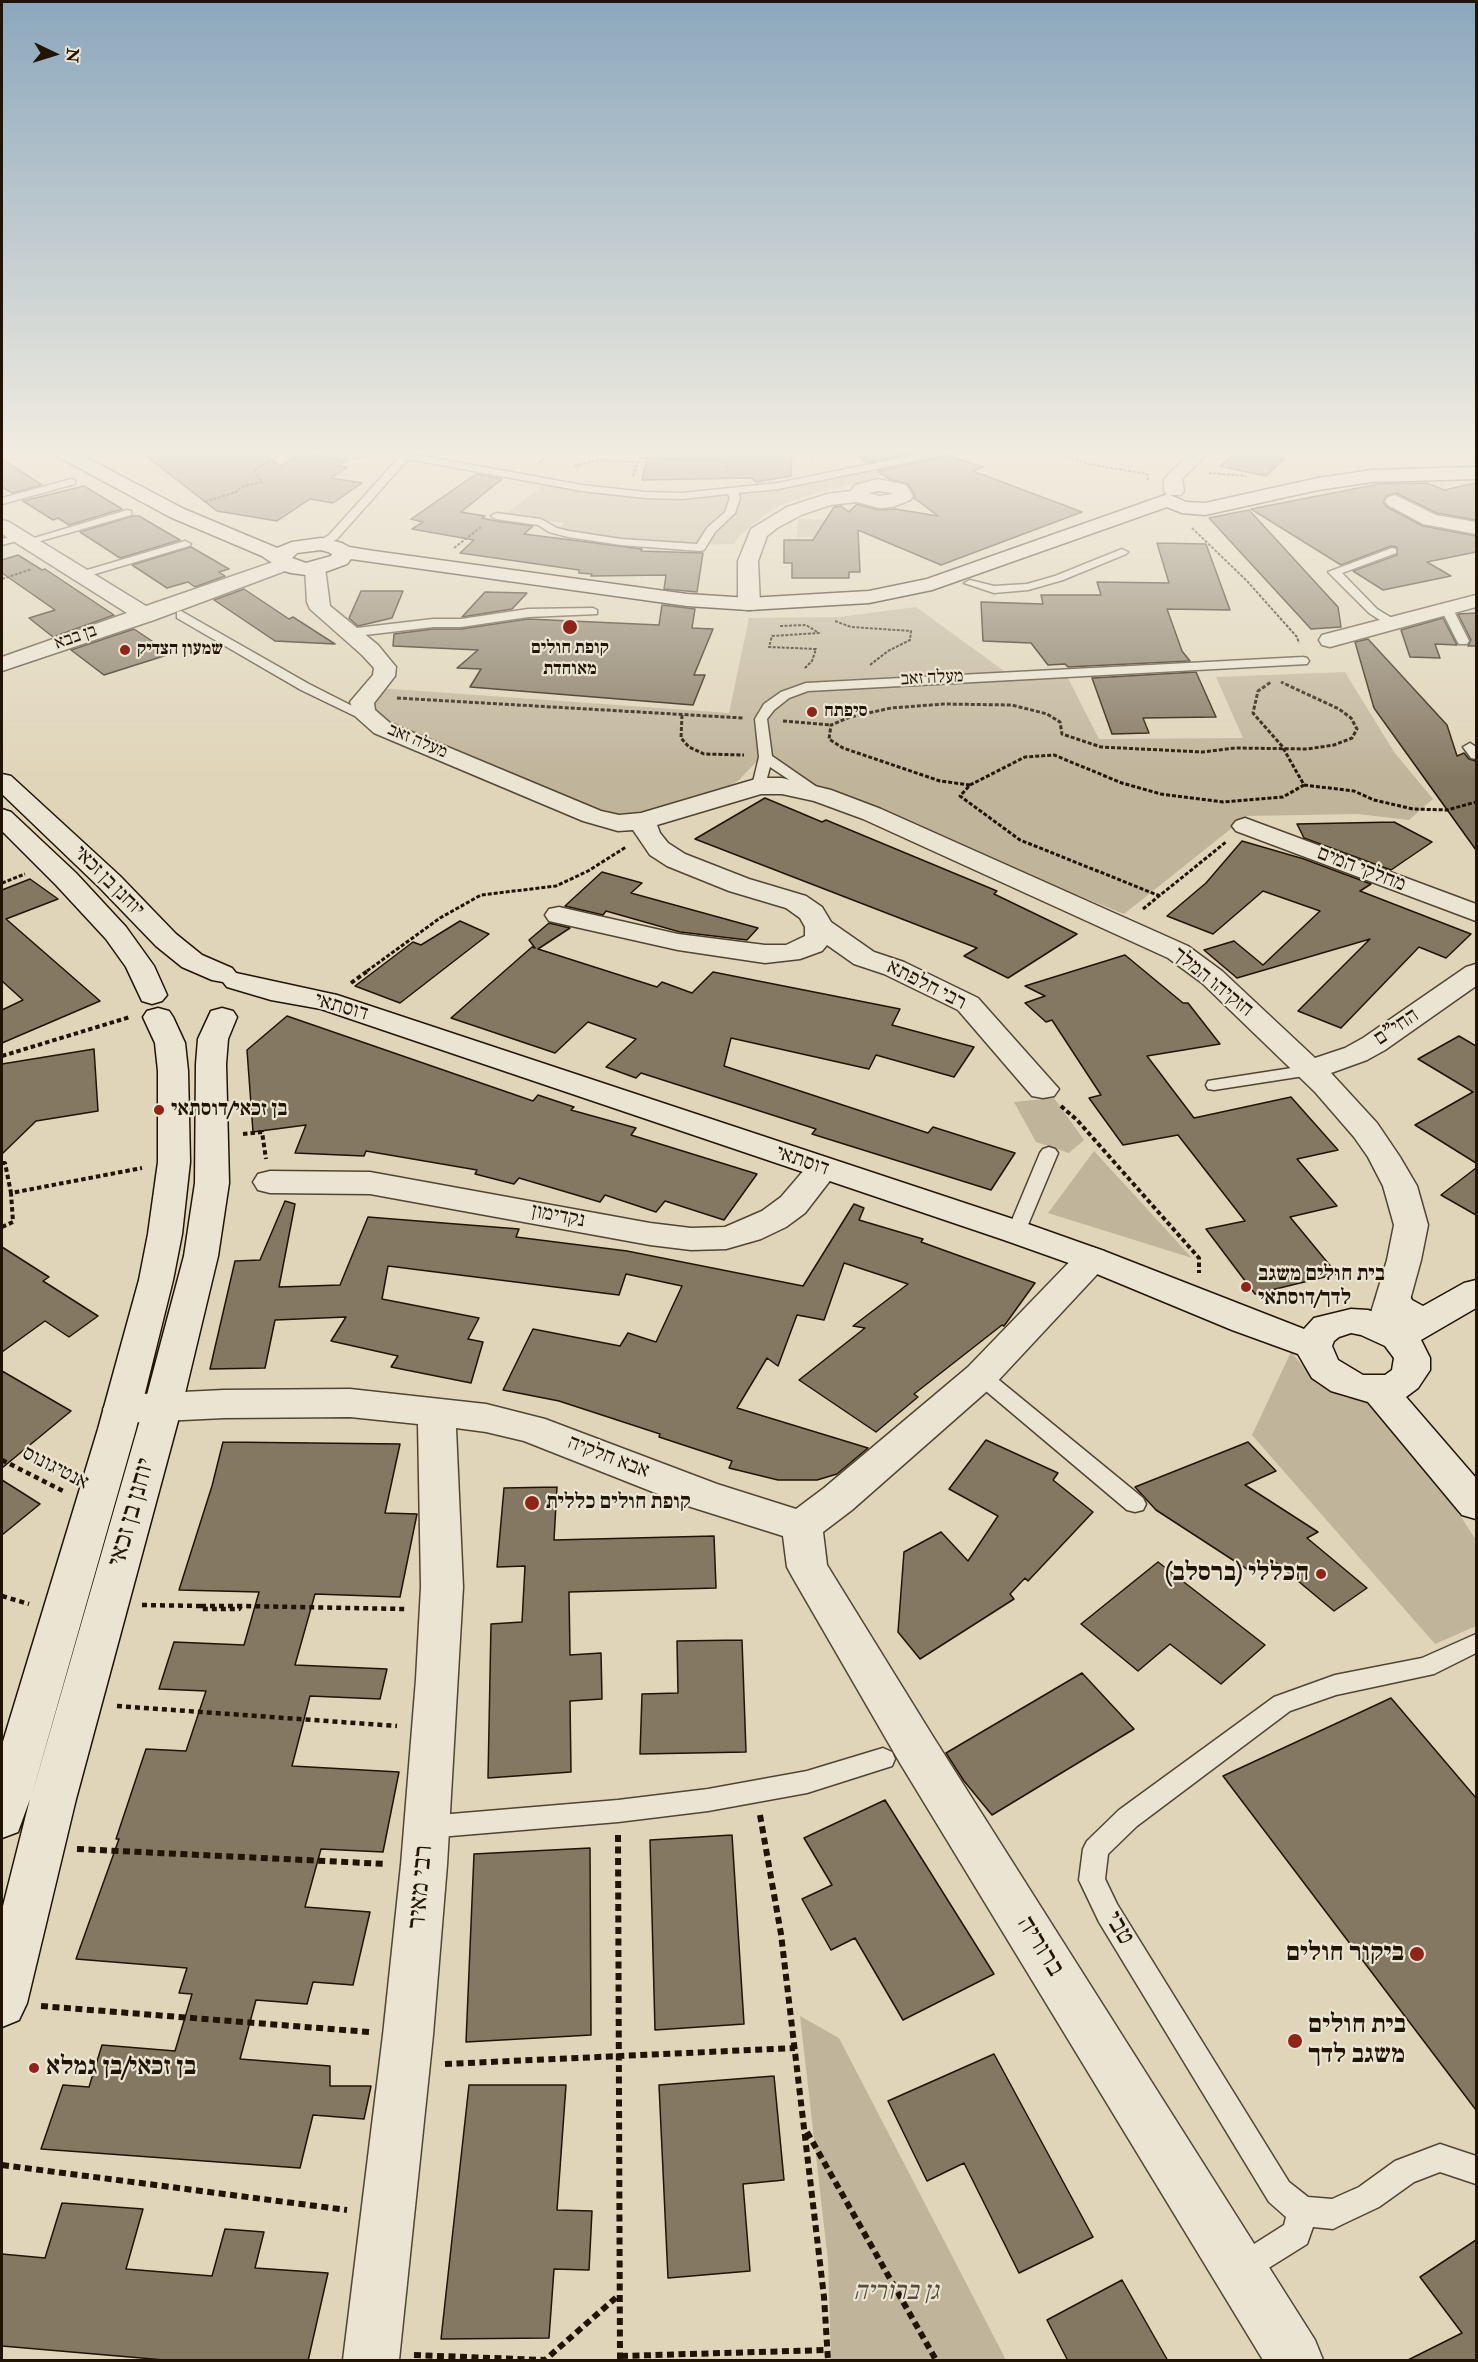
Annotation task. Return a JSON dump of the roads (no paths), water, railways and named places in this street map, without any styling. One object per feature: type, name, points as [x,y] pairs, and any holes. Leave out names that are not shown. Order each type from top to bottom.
[{"type":"street","points":[[52,559],[146,615]]},
{"type":"street","points":[[277,559],[298,568],[387,567],[648,602],[752,610],[819,608],[892,601],[935,593],[970,583],[1036,559]]},
{"type":"street","points":[[320,567],[340,559]]},
{"type":"street","points":[[393,559],[654,597],[749,604],[848,599],[932,584],[999,559]]},
{"type":"street","points":[[749,559],[749,604]]},
{"type":"street","name":"בן בבא","points":[[2,664],[146,615],[283,562]]},
{"type":"street","points":[[320,567],[318,602],[321,609],[370,650],[385,667],[384,676],[367,706]]},
{"type":"street","points":[[1330,640],[1476,601]]},
{"type":"street","name":"מעלה זאב","points":[[367,706],[382,728],[592,816],[618,823],[645,828],[759,786]]},
{"type":"street","name":"יוחנן בן זכאי","points":[[2,781],[110,882],[166,940],[230,994],[213,1039],[211,1064],[212,1183],[207,1225],[188,1314],[53,1799],[2,2003]]},
{"type":"street","name":"חזקיהו המלך","points":[[759,786],[782,786],[822,795],[872,814],[1178,952],[1212,977],[1311,1070],[1366,1130],[1400,1186],[1411,1225],[1392,1322]]},
{"type":"street","name":"יוחנן בן זכאי","points":[[2,817],[66,879],[116,933],[140,966],[153,1008],[170,1043],[173,1071],[174,1162],[170,1203],[156,1280],[122,1409],[4,1801]]},
{"type":"street","name":"מחלקי המים","points":[[1245,826],[1476,913]]},
{"type":"street","points":[[560,915],[678,942],[765,954],[790,953],[812,945],[819,937],[819,927],[812,913],[796,902],[692,868],[659,849],[645,828]]},
{"type":"street","name":"רבי חלפתא","points":[[819,927],[864,958],[894,968],[968,1004],[1043,1089]]},
{"type":"street","points":[[201,972],[230,994],[201,1023],[182,1024],[153,1008],[171,980],[201,972]]},
{"type":"street","name":"החי\"ם","points":[[1311,1070],[1356,1054],[1374,1044],[1476,973]]},
{"type":"street","name":"דוסתאי","points":[[230,994],[252,999],[285,994],[327,1001],[1016,1232],[1092,1259],[1314,1346]]},
{"type":"street","name":"נקדימון","points":[[270,1182],[370,1183],[650,1234],[691,1239],[726,1238],[749,1231],[774,1219],[793,1204],[823,1169]]},
{"type":"street","points":[[802,1526],[838,1499],[981,1376],[1092,1259]]},
{"type":"street","points":[[1392,1322],[1412,1358],[1412,1370],[1406,1380],[1394,1387],[1361,1388],[1344,1382],[1325,1369],[1317,1358],[1314,1346],[1318,1335],[1327,1327],[1340,1322],[1368,1323],[1429,1319],[1476,1292]]},
{"type":"street","points":[[1378,1389],[1476,1504]]},
{"type":"street","name":"אבא חלקיה","points":[[122,1409],[163,1406],[350,1403],[486,1418],[532,1428],[705,1496],[802,1526]]},
{"type":"street","name":"רבי מאיר","points":[[371,2357],[407,2050],[434,1729],[442,1587],[436,1412]]},
{"type":"street","name":"ברוריה","points":[[802,1526],[807,1567],[922,1759],[1295,2361]]},
{"type":"street","points":[[4,1801],[53,1799]]},
{"type":"lane","points":[[81,575],[134,559]]},
{"type":"lane","points":[[970,583],[994,590],[1028,587],[1059,578],[1104,559]]},
{"type":"lane","points":[[1369,559],[1334,572],[1373,611],[1391,623]]},
{"type":"lane","points":[[1447,609],[1463,641]]},
{"type":"lane","points":[[348,633],[433,623],[461,623],[528,613],[593,612]]},
{"type":"lane","points":[[181,615],[238,651],[305,687],[367,706]]},
{"type":"lane","name":"מעלה זאב","points":[[766,757],[761,719],[769,707],[785,695],[807,687],[1304,661]]},
{"type":"lane","points":[[759,786],[766,757],[788,775],[822,795]]},
{"type":"lane","points":[[1214,1085],[1311,1070]]},
{"type":"lane","points":[[1016,1232],[1049,1153]]},
{"type":"lane","points":[[981,1376],[1135,1504]]},
{"type":"lane","name":"טבי","points":[[1302,2211],[1280,2192],[1108,1913],[1092,1880],[1096,1849],[1128,1818],[1282,1704],[1335,1685],[1426,1667],[1476,1643]]},
{"type":"lane","points":[[425,1846],[618,1810],[708,1800],[807,1782],[883,1759]]},
{"type":"lane","points":[[1240,2271],[1297,2235],[1302,2211],[1334,2214],[1369,2197],[1405,2171],[1440,2158],[1476,2170]]},
{"type":"place","name":"קופת חולים מאוחדת","points":[[570,627]]},
{"type":"place","name":"שמעון הצדיק","points":[[125,650]]},
{"type":"place","name":"סיפתח","points":[[812,712]]},
{"type":"place","name":"בן זכאי/דוסתאי","points":[[159,1110]]},
{"type":"place","name":"בית חולים משגב לדך/דוסתאי","points":[[1246,1287]]},
{"type":"place","name":"קופת חולים כללית","points":[[532,1503]]},
{"type":"place","name":"הכללי (ברסלב)","points":[[1321,1574]]},
{"type":"place","name":"ביקור חולים","points":[[1417,1954]]},
{"type":"place","name":"בית חולים משגב לדך","points":[[1295,2041]]},
{"type":"place","name":"בן זכאי/בן גמלא","points":[[34,2068]]},
{"type":"park label","name":"גן ברוריה","points":[[896,2293]]}]
